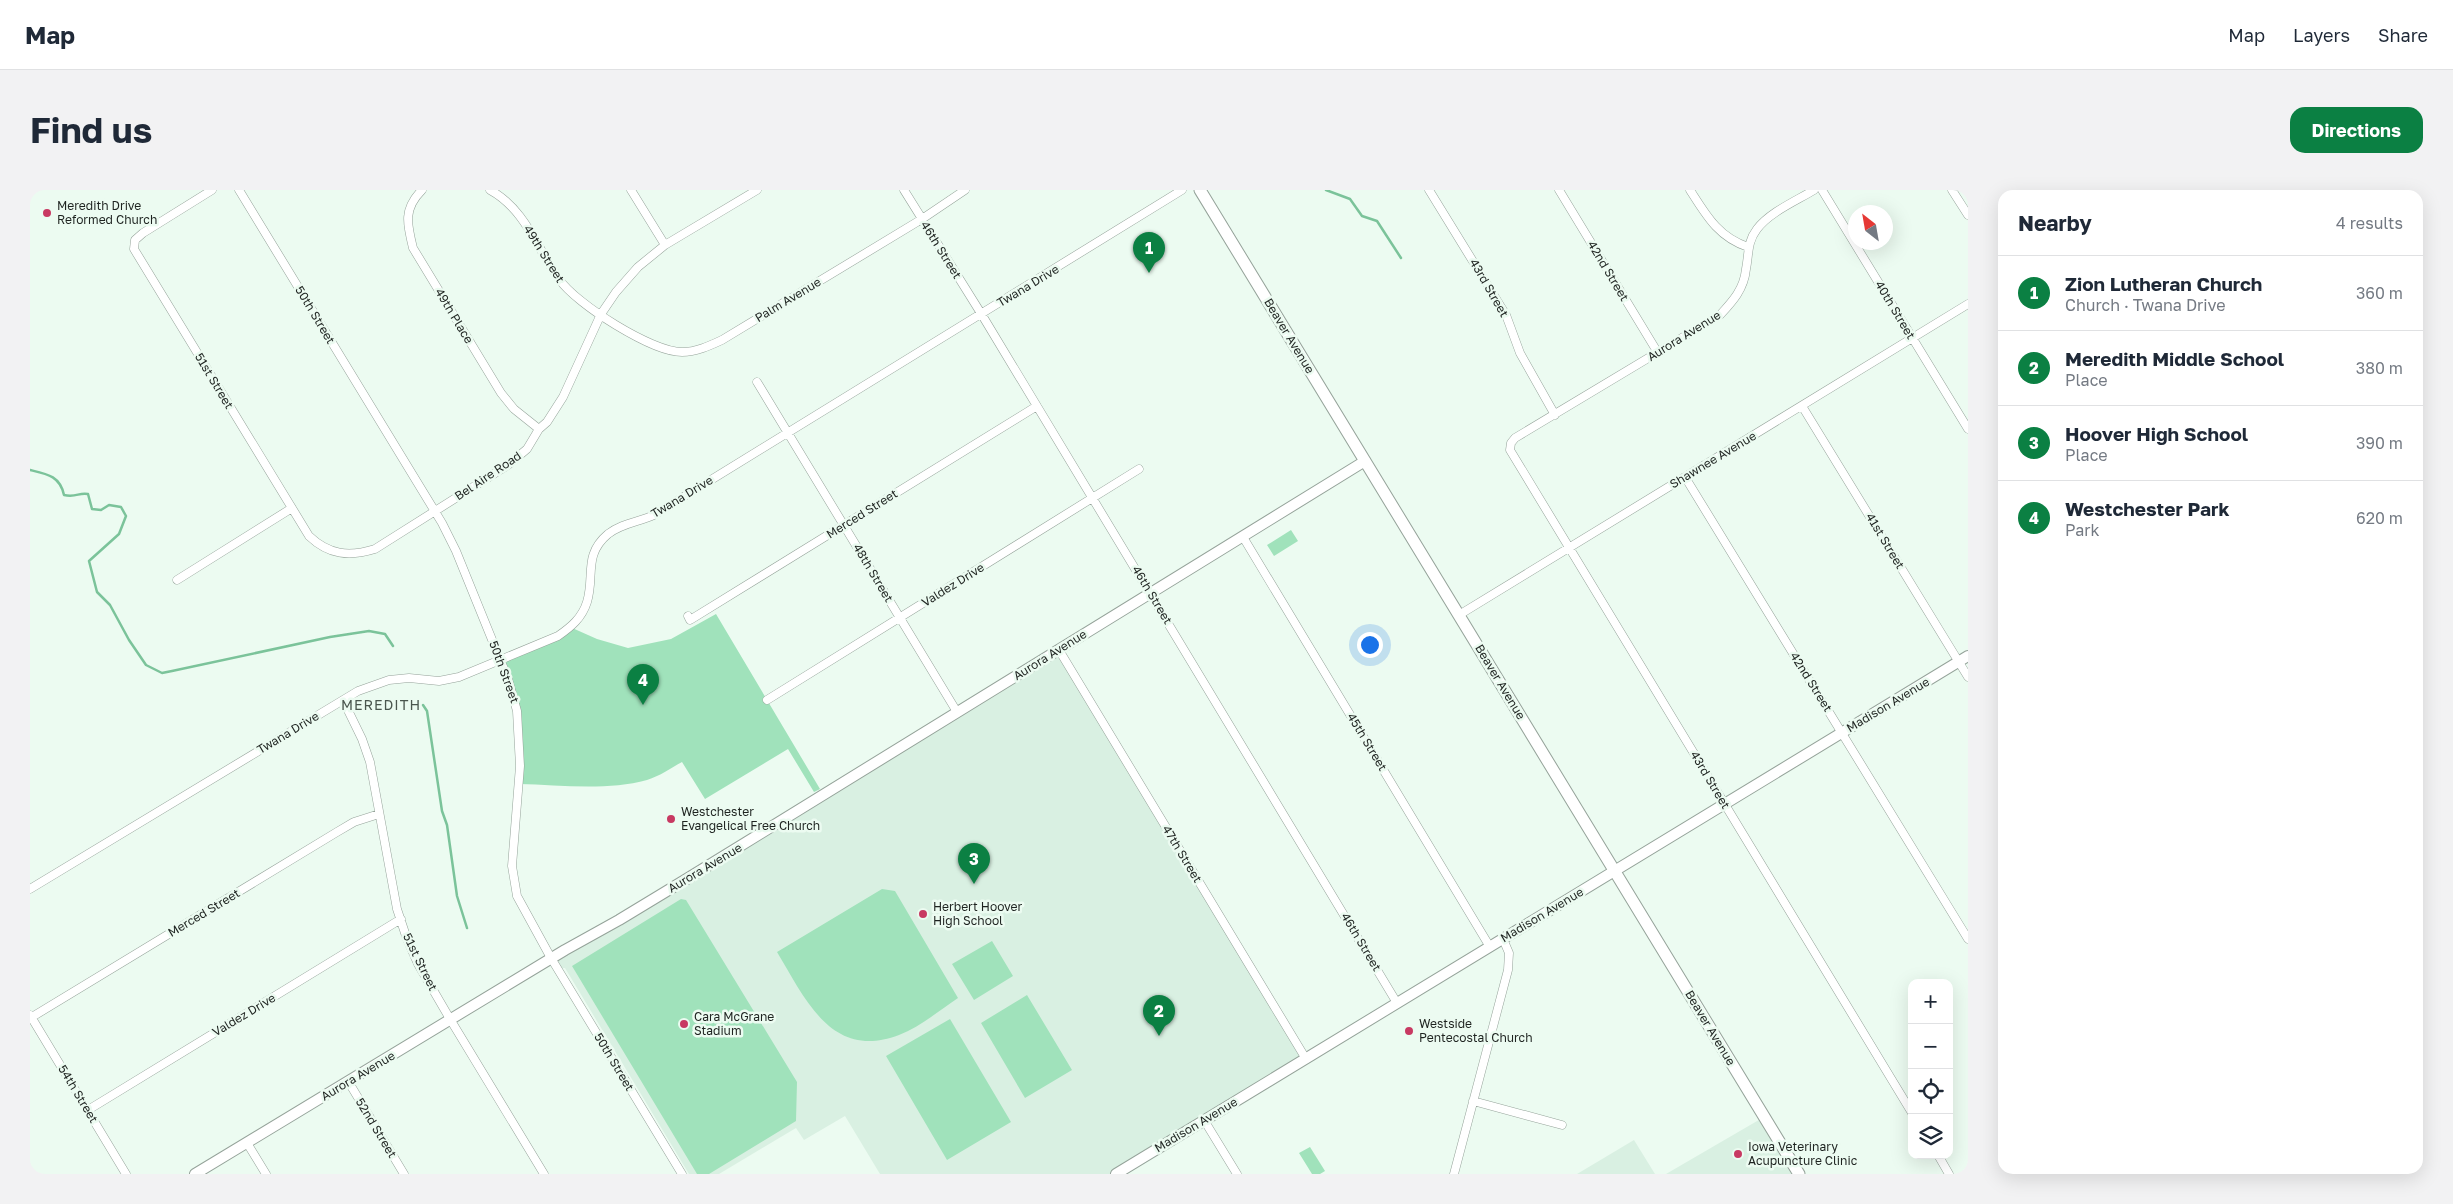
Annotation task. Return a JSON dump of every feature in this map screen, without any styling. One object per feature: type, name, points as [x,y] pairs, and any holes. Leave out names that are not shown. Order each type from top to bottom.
[{"type":"main road","name":"Beaver Avenue","points":[[1200,190],[1799,1174]]},
{"type":"street","name":"51st Street","points":[[212,190],[139,236],[133,245],[136,253],[292,508]]},
{"type":"street","name":"50th Street","points":[[239,190],[434,511],[456,551],[514,695],[520,735],[520,766],[512,866],[513,882],[517,896],[551,958],[682,1174]]},
{"type":"street","name":"49th Place","points":[[422,190],[411,204],[406,223],[413,248],[501,393],[514,410],[539,429]]},
{"type":"street","name":"49th Street","points":[[490,190],[505,198],[522,218],[566,288],[575,298],[601,314]]},
{"type":"street","points":[[631,190],[665,245]]},
{"type":"street","name":"Bel Aire Road","points":[[292,508],[309,536],[320,546],[334,553],[350,555],[375,549],[508,465],[527,449],[539,429],[547,422],[562,397],[601,314],[616,292],[638,267],[665,245],[757,190]]},
{"type":"street","name":"46th Street","points":[[904,190],[1151,593],[1397,1003]]},
{"type":"street","name":"Palm Avenue","points":[[601,314],[646,342],[663,350],[682,352],[704,348],[722,340],[922,219],[965,190]]},
{"type":"street","name":"Twana Drive","points":[[30,889],[343,700],[378,682],[409,678],[439,681],[459,677],[558,636],[577,620],[587,602],[591,561],[600,543],[608,535],[625,525],[654,515],[982,315],[1182,190]]},
{"type":"street","name":"43rd Street","points":[[1429,190],[1503,309],[1520,354],[1555,415]]},
{"type":"street","name":"42nd Street","points":[[1559,190],[1658,353]]},
{"type":"street","points":[[1690,190],[1716,228],[1726,238],[1748,247]]},
{"type":"street","name":"Aurora Avenue","points":[[1510,446],[1515,438],[1720,315],[1734,301],[1744,282],[1748,247],[1751,238],[1763,222],[1814,190]]},
{"type":"street","name":"40th Street","points":[[1822,190],[1968,430]]},
{"type":"street","points":[[1952,190],[1968,216]]},
{"type":"street","name":"Shawnee Avenue","points":[[1459,615],[1968,304]]},
{"type":"street","name":"48th Street","points":[[757,382],[958,712]]},
{"type":"street","name":"Merced Street","points":[[688,616],[690,620],[1037,406]]},
{"type":"street","name":"41st Street","points":[[1802,406],[1963,659],[1968,677]]},
{"type":"street","name":"43rd Street","points":[[1510,446],[1513,457],[1908,1106]]},
{"type":"street","name":"Aurora Avenue","points":[[195,1174],[551,958],[638,909],[1365,461]]},
{"type":"street","name":"Valdez Drive","points":[[767,700],[1139,469]]},
{"type":"street","name":"42nd Street","points":[[1685,477],[1968,939]]},
{"type":"street","points":[[177,580],[292,508]]},
{"type":"street","name":"45th Street","points":[[1243,537],[1490,947]]},
{"type":"street","name":"47th Street","points":[[1059,650],[1306,1059]]},
{"type":"street","name":"Madison Avenue","points":[[1116,1174],[1963,659]]},
{"type":"street","name":"51st Street","points":[[343,700],[362,739],[370,762],[400,919],[418,964],[544,1174]]},
{"type":"street","name":"Merced Street","points":[[31,1016],[354,822],[379,814]]},
{"type":"street","name":"Valdez Drive","points":[[88,1110],[400,919]]},
{"type":"street","points":[[1454,1174],[1510,960],[1508,947],[1503,939]]},
{"type":"street","name":"54th Street","points":[[31,1016],[126,1174]]},
{"type":"street","name":"52nd Street","points":[[348,1082],[404,1174]]},
{"type":"street","points":[[1473,1100],[1562,1124]]},
{"type":"street","points":[[1204,1120],[1237,1174]]},
{"type":"street","points":[[247,1143],[266,1174]]},
{"type":"street","points":[[1940,1159],[1949,1174]]},
{"type":"shaded area","name":"Herbert Hoover High School","points":[[1059,650],[1306,1059],[1116,1174],[880,1174],[845,1116],[804,1140],[796,1128],[719,1174],[689,1174],[565,968],[558,968],[551,958]]},
{"type":"shaded area","points":[[1764,1117],[1799,1174],[1666,1174]]},
{"type":"shaded area","points":[[1634,1140],[1655,1174],[1577,1174]]},
{"type":"green space","points":[[1291,530],[1298,541],[1274,556],[1267,545]]},
{"type":"green space","points":[[716,614],[820,789],[814,792],[788,749],[705,799],[682,762],[652,778],[632,783],[600,786],[519,784],[520,735],[501,661],[570,627],[597,639],[628,648],[671,639]]},
{"type":"green space","points":[[882,889],[895,891],[958,998],[907,1032],[875,1041],[855,1039],[838,1032],[823,1020],[798,988],[777,952]]},
{"type":"green space","name":"Cara McGrane Stadium","points":[[681,899],[686,900],[797,1082],[796,1121],[709,1174],[697,1174],[572,966]]},
{"type":"green space","points":[[992,941],[1013,976],[974,1000],[952,964]]},
{"type":"green space","points":[[1027,995],[1072,1070],[1025,1098],[981,1023]]},
{"type":"green space","points":[[950,1019],[1011,1122],[947,1160],[886,1056]]},
{"type":"green space","points":[[1310,1147],[1325,1171],[1320,1174],[1312,1174],[1299,1153]]},
{"type":"waterway","points":[[1326,190],[1350,199],[1362,216],[1377,221],[1401,258]]},
{"type":"waterway","points":[[30,470],[52,477],[59,484],[64,495],[88,494],[92,509],[101,510],[109,505],[121,507],[126,516],[119,534],[89,561],[97,592],[110,605],[129,640],[146,665],[162,673],[330,637],[369,631],[385,634],[393,646]]},
{"type":"waterway","points":[[423,705],[427,711],[457,896],[467,928]]},
{"type":"place","name":"Meredith Drive Reformed Church","points":[[47,213]]},
{"type":"place","name":"Zion Lutheran Church","points":[[1149,273]]},
{"type":"place","name":"Westchester Park","points":[[643,705]]},
{"type":"place","name":"Westchester Evangelical Free Church","points":[[671,819]]},
{"type":"place","name":"Hoover High School","points":[[974,884]]},
{"type":"place","name":"Herbert Hoover High School","points":[[923,914]]},
{"type":"place","name":"Cara McGrane Stadium","points":[[684,1024]]},
{"type":"place","name":"Westside Pentecostal Church","points":[[1409,1031]]},
{"type":"place","name":"Meredith Middle School","points":[[1159,1036]]},
{"type":"place","name":"Iowa Veterinary Acupuncture Clinic","points":[[1738,1154]]},
{"type":"district","name":"MEREDITH","points":[[381,705]]}]
